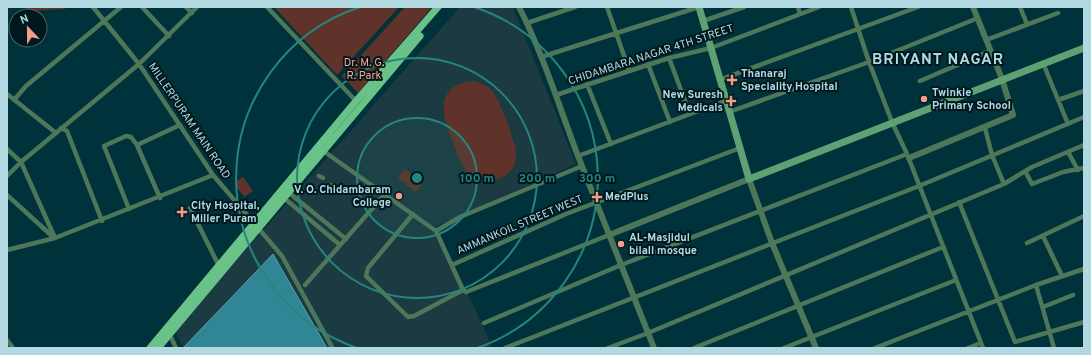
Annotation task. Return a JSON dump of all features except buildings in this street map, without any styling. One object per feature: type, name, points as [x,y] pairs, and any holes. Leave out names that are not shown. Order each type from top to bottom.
[{"type":"main road","points":[[158,348],[168,331],[218,266],[284,198],[356,101],[438,7]]},
{"type":"main road","points":[[150,348],[168,331],[321,149],[444,7]]},
{"type":"main road","points":[[699,7],[749,179],[1084,48]]},
{"type":"street","name":"MILLERPURAM MAIN ROAD","points":[[93,7],[140,64],[214,175],[282,256],[332,347]]},
{"type":"street","points":[[14,100],[26,86],[106,22],[121,7]]},
{"type":"street","points":[[142,7],[169,36]]},
{"type":"street","points":[[186,7],[192,13]]},
{"type":"street","points":[[7,176],[20,162],[140,64],[198,7]]},
{"type":"street","points":[[267,7],[356,101]]},
{"type":"street","points":[[519,7],[556,95],[596,203],[654,348]]},
{"type":"street","points":[[527,23],[575,7]]},
{"type":"street","points":[[607,7],[628,70]]},
{"type":"street","points":[[541,58],[699,7]]},
{"type":"street","points":[[703,21],[744,7]]},
{"type":"street","points":[[798,7],[800,14]]},
{"type":"street","name":"CHIDAMBARA NAGAR 4TH STREET","points":[[556,95],[628,70],[711,48],[819,7]]},
{"type":"street","points":[[851,7],[869,62],[892,122],[908,156],[983,348]]},
{"type":"street","points":[[719,80],[918,7]]},
{"type":"street","points":[[484,323],[622,265],[962,135],[985,128],[1013,115],[1002,79],[973,7]]},
{"type":"street","points":[[1020,7],[1027,24]]},
{"type":"street","points":[[986,40],[1058,14]]},
{"type":"street","points":[[729,112],[869,62],[978,18]]},
{"type":"street","points":[[920,81],[990,51]]},
{"type":"street","points":[[669,58],[690,114]]},
{"type":"street","points":[[1043,63],[1068,124]]},
{"type":"street","points":[[648,64],[670,122]]},
{"type":"street","points":[[587,84],[611,144]]},
{"type":"street","points":[[1058,100],[1084,91]]},
{"type":"street","points":[[7,94],[56,133]]},
{"type":"street","points":[[578,156],[726,100]]},
{"type":"street","points":[[505,348],[634,299],[919,186],[1084,117]]},
{"type":"street","points":[[137,145],[180,125]]},
{"type":"street","points":[[61,128],[67,131],[102,221]]},
{"type":"street","points":[[985,128],[992,155],[1004,184]]},
{"type":"street","points":[[129,209],[104,146],[126,136],[131,137],[137,145],[160,198]]},
{"type":"street","points":[[608,348],[648,333],[1004,184],[1024,171],[1084,145]]},
{"type":"street","name":"AMMANKOIL STREET WEST","points":[[452,264],[531,228],[740,148]]},
{"type":"street","points":[[7,149],[20,162],[54,238]]},
{"type":"street","points":[[321,149],[436,231],[463,290]]},
{"type":"street","points":[[1068,152],[1078,170]]},
{"type":"street","points":[[436,231],[460,217],[582,166]]},
{"type":"street","points":[[1024,171],[1032,184],[1062,172],[1084,168]]},
{"type":"street","points":[[7,250],[54,238],[102,221],[214,175]]},
{"type":"street","points":[[413,214],[368,268],[366,276],[408,317],[463,290],[466,292],[749,179],[772,243],[816,348]]},
{"type":"street","points":[[288,192],[346,238]]},
{"type":"street","points":[[305,285],[385,194]]},
{"type":"street","points":[[7,195],[54,238]]},
{"type":"street","points":[[284,198],[340,245]]},
{"type":"street","points":[[959,202],[1015,342],[1084,322]]},
{"type":"street","points":[[190,208],[218,266]]},
{"type":"street","points":[[1027,243],[1084,216]]},
{"type":"street","points":[[1043,236],[1062,276]]},
{"type":"street","points":[[694,348],[943,247]]},
{"type":"street","points":[[876,348],[1036,285],[1084,269]]},
{"type":"street","points":[[784,348],[956,280]]},
{"type":"street","points":[[1036,285],[1054,348]]},
{"type":"street","points":[[1043,307],[1073,296]]},
{"type":"street","points":[[168,331],[176,348]]},
{"type":"street","points":[[7,340],[14,348]]},
{"type":"street","points":[[968,348],[981,343]]},
{"type":"shaded area","name":"V. O. Chidambaram College","points":[[460,7],[513,7],[576,164],[432,228],[451,258],[493,348],[183,348],[175,330]]},
{"type":"green space","points":[[65,7],[65,9],[48,10],[48,8],[27,8]]},
{"type":"green space","points":[[274,7],[399,7],[337,75]]},
{"type":"green space","name":"Dr. M. G. R. Park","points":[[405,7],[432,7],[358,93],[342,76]]},
{"type":"green space","points":[[474,81],[488,88],[495,96],[507,122],[516,154],[515,162],[511,171],[503,177],[492,181],[483,182],[476,180],[465,170],[445,120],[444,102],[447,94],[453,88],[461,84]]},
{"type":"green space","points":[[405,169],[423,183],[416,192],[398,178]]},
{"type":"green space","points":[[243,177],[253,191],[244,197],[234,183]]},
{"type":"water","points":[[273,254],[327,348],[183,348]]},
{"type":"place","name":"Thanaraj Speciality Hospital","points":[[732,80]]},
{"type":"place","name":"Twinkle Primary School","points":[[924,99]]},
{"type":"place","name":"New Suresh Medicals","points":[[731,101]]},
{"type":"place","name":"V. O. Chidambaram College","points":[[399,196]]},
{"type":"place","name":"MedPlus","points":[[597,197]]},
{"type":"place","name":"City Hospital, Miller Puram","points":[[182,212]]},
{"type":"place","name":"AL-Masjidul bilall mosque","points":[[621,244]]},
{"type":"district","name":"BRIYANT NAGAR","points":[[938,60]]}]
